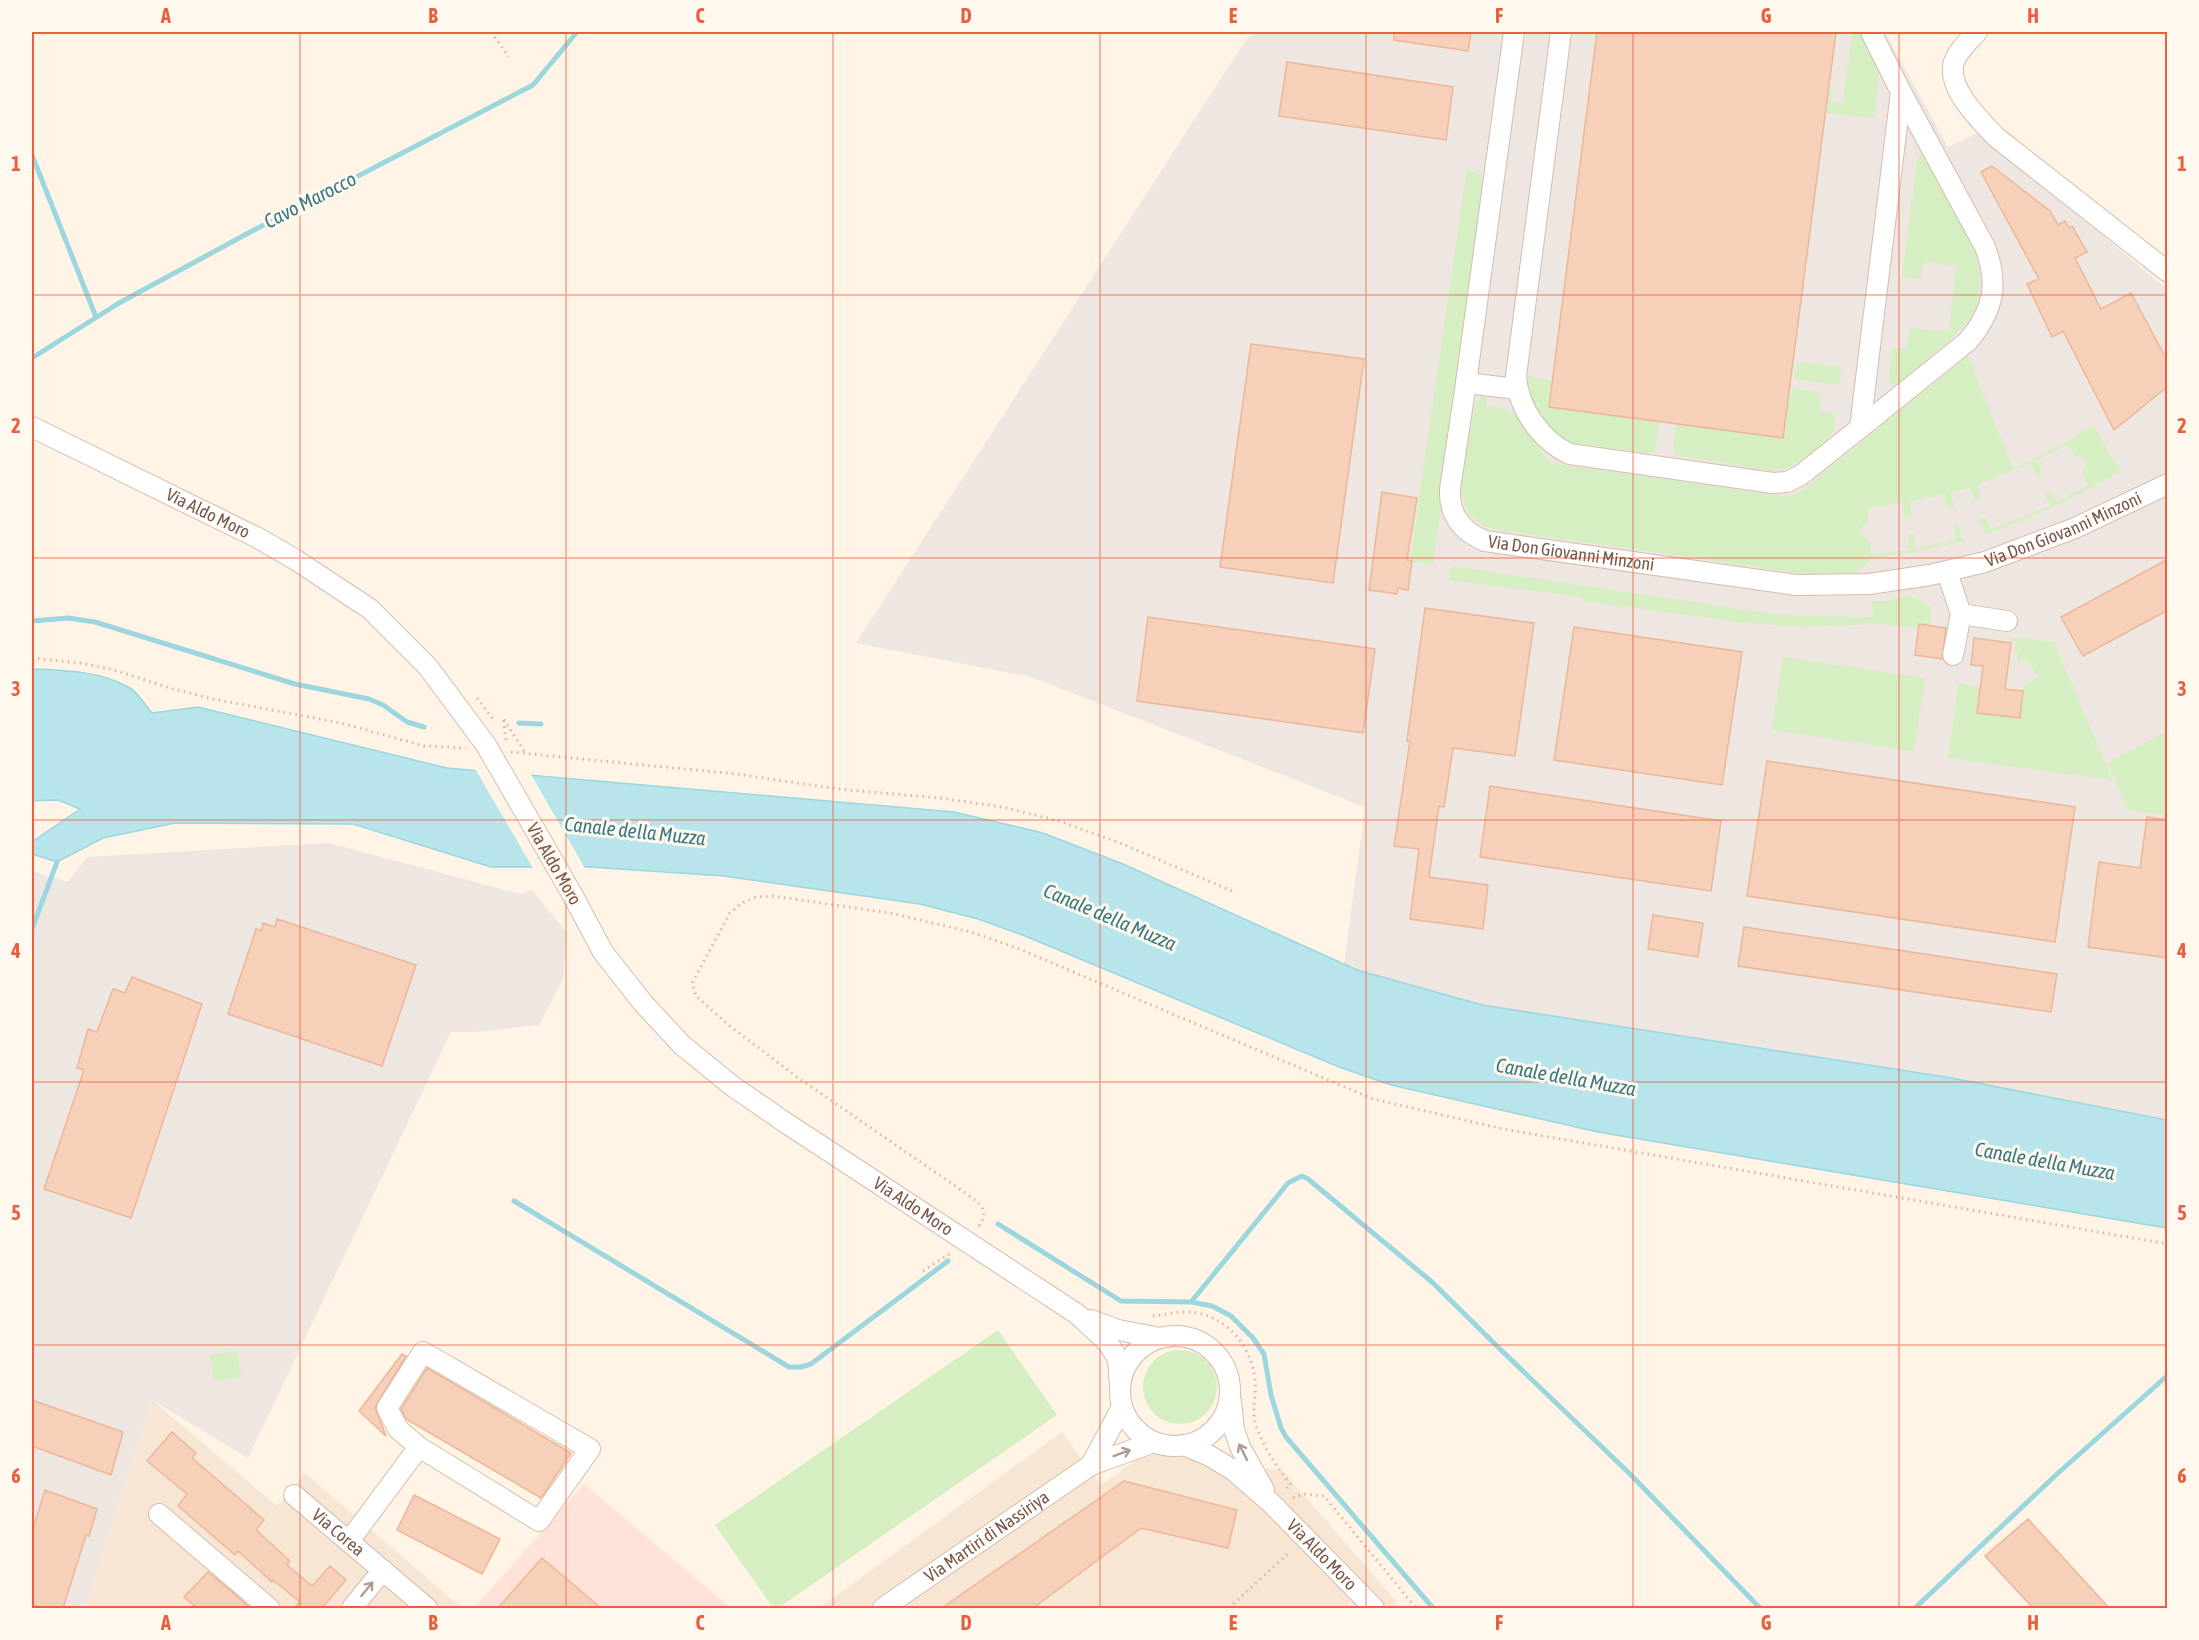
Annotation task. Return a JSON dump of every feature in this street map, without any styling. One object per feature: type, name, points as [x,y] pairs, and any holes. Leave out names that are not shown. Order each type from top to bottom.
[{"type":"street","name":"Via Don Giovanni Minzoni","points":[[1514,32],[1466,383],[1449,489],[1449,502],[1453,515],[1472,535],[1485,541],[1796,585],[1869,584],[1947,572],[2022,550],[2168,484]]},
{"type":"street","points":[[1561,32],[1516,376],[1517,389],[1525,408],[1555,447],[1570,454],[1773,483],[1787,482],[1801,475],[1860,428],[1968,341],[1979,328],[1989,310],[1993,285],[1992,265],[1985,247],[1870,32]]},
{"type":"street","points":[[1977,32],[1960,51],[1954,63],[1953,73],[1958,89],[1979,119],[1996,137],[2168,272]]},
{"type":"street","points":[[1860,428],[1901,92]]},
{"type":"street","points":[[1466,383],[1517,389]]},
{"type":"street","name":"Via Aldo Moro","points":[[32,427],[258,538],[370,609],[428,667],[486,748],[572,894],[603,952],[643,1003],[682,1046],[731,1085],[783,1121],[973,1235],[1077,1314],[1108,1343],[1118,1359],[1122,1407],[1134,1428],[1154,1442],[1168,1446],[1184,1445],[1210,1456],[1233,1470],[1271,1503],[1374,1608]]},
{"type":"street","points":[[1947,572],[1961,614],[1953,655]]},
{"type":"street","points":[[1961,614],[2007,621]]},
{"type":"street","name":"Via Aldo Moro","points":[[1077,1314],[1118,1330],[1160,1338],[1183,1337],[1204,1345],[1221,1361],[1226,1371],[1234,1429],[1240,1447],[1271,1503]]},
{"type":"street","name":"Via Aldo Moro","points":[[1120,1387],[1128,1362],[1137,1352],[1160,1338]]},
{"type":"street","points":[[423,1352],[590,1449],[539,1521],[419,1447],[398,1430],[387,1408],[423,1352]]},
{"type":"street","points":[[1184,1445],[1203,1438],[1219,1424],[1225,1414],[1230,1394]]},
{"type":"street","name":"Via Martiri di Nassiriya","points":[[1091,1465],[1122,1407]]},
{"type":"street","name":"Via Martiri di Nassiriya","points":[[884,1608],[1091,1465],[1154,1442]]},
{"type":"street","points":[[349,1541],[419,1447]]},
{"type":"street","name":"Via Corea","points":[[294,1495],[427,1608]]},
{"type":"street","points":[[159,1514],[248,1602],[269,1608]]},
{"type":"street","points":[[352,1608],[383,1570]]},
{"type":"path","points":[[491,32],[509,57]]},
{"type":"path","points":[[32,658],[80,663],[114,670],[181,691],[341,723],[424,746],[486,748],[526,754],[736,774],[838,789],[940,798],[1002,807],[1059,821],[1120,843],[1232,891]]},
{"type":"path","points":[[507,742],[503,718],[526,754]]},
{"type":"path","points":[[923,1271],[973,1235],[985,1218],[981,1206],[797,1077],[726,1023],[696,996],[693,983],[730,913],[742,903],[756,897],[772,896],[890,913],[971,932],[1017,948],[1373,1099],[1503,1129],[2168,1244]]},
{"type":"path","points":[[1271,1503],[1303,1494],[1324,1496],[1416,1608]]},
{"type":"path","points":[[1228,1608],[1292,1549]]},
{"type":"shaded area","points":[[1251,32],[1885,32],[1948,147],[1979,132],[2167,289],[2167,1144],[1341,987],[1365,807],[1031,677],[856,643]]},
{"type":"shaded area","points":[[329,843],[520,894],[532,890],[567,933],[563,979],[539,1025],[477,1032],[451,1032],[248,1458],[152,1400],[86,1608],[32,1608],[32,871],[68,882],[87,857]]},
{"type":"shaded area","points":[[152,1400],[277,1506],[305,1473],[462,1608],[86,1608]]},
{"type":"shaded area","points":[[1062,1432],[1101,1485],[1147,1452],[1283,1471],[1402,1608],[819,1608]]},
{"type":"shaded area","points":[[584,1484],[731,1608],[474,1608]]},
{"type":"green space","points":[[1852,32],[1861,32],[1877,63],[1879,73],[1874,118],[1825,113],[1828,89],[1832,89],[1831,102],[1843,104]]},
{"type":"green space","points":[[1923,155],[1927,158],[1974,250],[1979,269],[1979,299],[1974,311],[1956,334],[1913,372],[1893,385],[1889,381],[1892,348],[1907,349],[1910,328],[1949,332],[1956,266],[1923,262],[1921,279],[1902,277],[1917,161],[1919,156]]},
{"type":"green space","points":[[1467,169],[1480,175],[1486,191],[1433,564],[1410,561]]},
{"type":"green space","points":[[1968,356],[2013,469],[2070,440],[2093,425],[2120,471],[2054,506],[1984,535],[1979,519],[1986,517],[1990,530],[2050,506],[2044,493],[2050,490],[2057,502],[2088,486],[2082,473],[2087,467],[2086,460],[2082,456],[2075,457],[2068,444],[2036,460],[2043,474],[2037,476],[2030,463],[1977,485],[1981,499],[1976,501],[1970,487],[1950,493],[1954,507],[1948,509],[1943,494],[1909,502],[1912,516],[1905,517],[1902,503],[1867,508],[1868,522],[1862,525],[1860,532],[1862,537],[1869,540],[1871,554],[1910,550],[1908,535],[1914,534],[1916,549],[1956,540],[1953,526],[1958,524],[1963,541],[1916,552],[1872,558],[1855,574],[1807,574],[1493,529],[1472,517],[1463,500],[1463,479],[1475,405],[1482,396],[1487,396],[1486,406],[1503,408],[1514,414],[1550,463],[1789,497],[1800,492]]},
{"type":"green space","points":[[1797,362],[1841,367],[1839,385],[1794,379]]},
{"type":"green space","points":[[1528,376],[1552,381],[1549,407],[1659,422],[1657,444],[1653,452],[1571,443],[1555,431],[1540,415],[1531,396]]},
{"type":"green space","points":[[1792,388],[1821,393],[1819,411],[1835,413],[1831,435],[1818,449],[1800,461],[1782,470],[1774,471],[1675,455],[1673,446],[1676,424],[1783,438]]},
{"type":"green space","points":[[1451,566],[1799,616],[1873,617],[1872,601],[1887,601],[1908,595],[1931,607],[1930,625],[1919,624],[1918,628],[1881,624],[1800,627],[1745,623],[1584,601],[1580,597],[1449,580]]},
{"type":"green space","points":[[2013,637],[2054,642],[2112,780],[1948,758],[1959,683],[1980,687],[2020,717],[2023,687],[2039,677],[2026,659],[2018,663],[2018,653],[2014,653],[2016,641],[2012,640]]},
{"type":"green space","points":[[1783,657],[1925,678],[1914,751],[1772,730]]},
{"type":"green space","points":[[2167,731],[2167,815],[2128,810],[2107,763]]},
{"type":"green space","points":[[998,1330],[1057,1415],[778,1608],[773,1608],[715,1525]]},
{"type":"green space","points":[[1180,1350],[1194,1353],[1206,1361],[1214,1373],[1217,1387],[1214,1401],[1206,1413],[1194,1421],[1180,1424],[1166,1421],[1154,1413],[1146,1401],[1143,1387],[1146,1373],[1154,1361],[1166,1353]]},
{"type":"green space","points":[[237,1351],[241,1377],[214,1381],[210,1355]]},
{"type":"water","name":"Canale della Muzza","points":[[32,669],[82,672],[119,682],[133,690],[152,713],[198,707],[447,768],[954,812],[1043,833],[1123,864],[1357,970],[1482,1005],[1946,1077],[2167,1120],[2167,1228],[1598,1132],[1391,1085],[1339,1067],[1025,936],[978,919],[920,904],[724,876],[589,867],[491,867],[353,824],[175,823],[103,838],[57,862],[32,854],[32,842],[80,809],[58,800],[32,801]]},
{"type":"pier","points":[[474,767],[529,771],[586,870],[534,870]]},
{"type":"building","points":[[1394,32],[1471,32],[1468,51],[1394,40]]},
{"type":"building","points":[[1597,32],[1836,32],[1783,438],[1549,407]]},
{"type":"building","points":[[1287,62],[1453,87],[1446,140],[1279,116]]},
{"type":"building","points":[[1992,166],[2050,211],[2058,225],[2065,221],[2069,228],[2072,226],[2087,252],[2075,258],[2101,309],[2131,293],[2168,362],[2168,386],[2114,430],[2063,331],[2052,337],[2027,284],[2039,279],[1981,172]]},
{"type":"building","points":[[1251,344],[1364,359],[1333,583],[1220,567]]},
{"type":"building","points":[[1382,492],[1417,498],[1407,560],[1412,561],[1408,590],[1398,588],[1397,594],[1369,590]]},
{"type":"building","points":[[2168,559],[2168,610],[2083,656],[2061,617]]},
{"type":"building","points":[[1425,608],[1534,623],[1515,756],[1453,748],[1444,807],[1439,806],[1429,877],[1488,885],[1483,929],[1410,919],[1419,849],[1394,846],[1410,741],[1407,741]]},
{"type":"building","points":[[1148,617],[1375,649],[1363,733],[1137,701]]},
{"type":"building","points":[[1919,624],[1946,628],[1942,659],[1915,655]]},
{"type":"building","points":[[1574,627],[1742,652],[1722,785],[1554,760]]},
{"type":"building","points":[[1974,638],[2011,643],[2005,689],[2023,691],[2020,718],[1977,713],[1983,666],[1971,665]]},
{"type":"building","points":[[1767,761],[2075,807],[2055,942],[1747,896]]},
{"type":"building","points":[[1490,786],[1721,821],[1711,891],[1480,857]]},
{"type":"building","points":[[2147,817],[2168,820],[2168,958],[2088,947],[2099,862],[2140,868]]},
{"type":"building","points":[[1653,915],[1703,923],[1698,957],[1648,949]]},
{"type":"building","points":[[277,919],[416,965],[382,1066],[228,1014],[256,929],[261,931],[263,923],[275,927]]},
{"type":"building","points":[[1744,927],[2057,974],[2051,1012],[1738,966]]},
{"type":"building","points":[[132,977],[202,1004],[131,1218],[44,1189],[84,1070],[77,1068],[88,1029],[97,1032],[113,989],[125,993]]},
{"type":"building","points":[[402,1354],[406,1356],[375,1407],[386,1436],[359,1411]]},
{"type":"building","points":[[427,1368],[571,1453],[541,1498],[406,1419],[401,1409]]},
{"type":"building","points":[[32,1400],[123,1432],[111,1475],[32,1446]]},
{"type":"building","points":[[172,1432],[196,1453],[192,1458],[264,1520],[256,1530],[290,1561],[287,1565],[312,1586],[330,1566],[346,1580],[322,1608],[294,1608],[300,1602],[273,1580],[272,1582],[238,1551],[235,1555],[178,1506],[187,1494],[147,1461]]},
{"type":"building","points":[[1124,1481],[1237,1510],[1228,1548],[1141,1528],[1033,1608],[942,1608]]},
{"type":"building","points":[[45,1490],[97,1509],[89,1536],[86,1535],[63,1608],[43,1608],[32,1604],[32,1532]]},
{"type":"building","points":[[414,1495],[500,1539],[482,1574],[397,1530]]},
{"type":"building","points":[[2028,1519],[2109,1608],[2033,1608],[1985,1556]]},
{"type":"building","points":[[542,1558],[601,1608],[498,1608]]},
{"type":"building","points":[[208,1572],[250,1608],[197,1608],[184,1597]]},
{"type":"waterway","name":"Cavo Marocco","points":[[32,358],[119,303],[533,85],[577,32]]},
{"type":"waterway","points":[[32,155],[96,317]]},
{"type":"waterway","points":[[32,621],[68,618],[95,622],[295,684],[369,699],[383,705],[407,722],[424,727]]},
{"type":"waterway","points":[[519,723],[541,724]]},
{"type":"waterway","points":[[32,929],[57,862]]},
{"type":"waterway","points":[[998,1224],[1121,1301],[1191,1302],[1288,1183],[1302,1176],[1308,1179],[1432,1282],[1629,1473],[1760,1608]]},
{"type":"waterway","points":[[514,1201],[789,1367],[811,1364],[948,1261]]},
{"type":"waterway","points":[[1191,1302],[1212,1306],[1231,1316],[1253,1338],[1264,1354],[1271,1395],[1286,1437],[1433,1608]]},
{"type":"waterway","points":[[1915,1608],[2057,1474],[2168,1375]]}]
